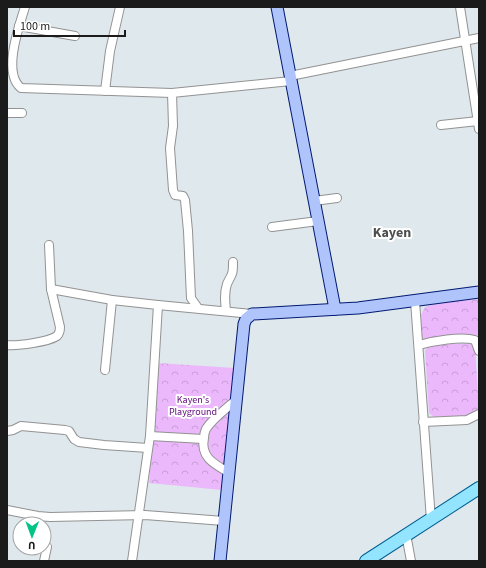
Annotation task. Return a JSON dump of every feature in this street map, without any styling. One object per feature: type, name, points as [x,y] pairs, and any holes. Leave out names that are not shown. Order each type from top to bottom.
[{"type":"main road","points":[[366,561],[479,488]]},
{"type":"street","points":[[25,7],[16,37],[12,63],[14,78],[19,86],[24,88],[172,93],[291,79],[479,38]]},
{"type":"street","points":[[105,91],[110,51],[120,7]]},
{"type":"street","points":[[277,7],[335,309]]},
{"type":"street","points":[[441,125],[478,125],[460,7]]},
{"type":"street","points":[[19,26],[75,36]]},
{"type":"street","points":[[172,93],[173,126],[170,148],[173,190],[176,195],[184,197],[185,200],[192,298],[198,308]]},
{"type":"street","points":[[7,113],[22,113]]},
{"type":"street","points":[[314,201],[337,198]]},
{"type":"street","points":[[272,227],[318,221]]},
{"type":"street","points":[[7,345],[31,344],[56,336],[59,333],[60,327],[51,289],[50,245]]},
{"type":"street","points":[[226,311],[225,295],[233,274],[232,262]]},
{"type":"street","points":[[51,289],[112,300],[252,314],[358,308],[479,292]]},
{"type":"street","points":[[105,370],[112,300]]},
{"type":"street","points":[[415,301],[431,520]]},
{"type":"street","points":[[132,561],[150,436],[158,305]]},
{"type":"street","points":[[220,561],[244,324],[246,319],[252,314]]},
{"type":"street","points":[[419,345],[468,338],[477,340],[479,351]]},
{"type":"street","points":[[228,472],[216,465],[206,456],[202,447],[205,430],[236,400]]},
{"type":"street","points":[[423,422],[467,420],[479,414]]},
{"type":"street","points":[[7,431],[21,426],[65,430],[69,431],[74,439],[80,442],[148,448]]},
{"type":"street","points":[[150,436],[203,439]]},
{"type":"street","points":[[7,510],[50,517],[139,515],[224,521]]},
{"type":"street","points":[[406,534],[411,561]]},
{"type":"green space","points":[[479,299],[479,335],[430,340],[423,339],[421,337],[420,317],[425,307],[444,302]]},
{"type":"green space","points":[[470,343],[475,347],[479,411],[474,416],[435,418],[429,413],[425,351],[429,345]]},
{"type":"green space","name":"Kayen's Playground","points":[[158,363],[235,368],[222,490],[149,483]]},
{"type":"district","name":"Kayen","points":[[392,233]]}]
